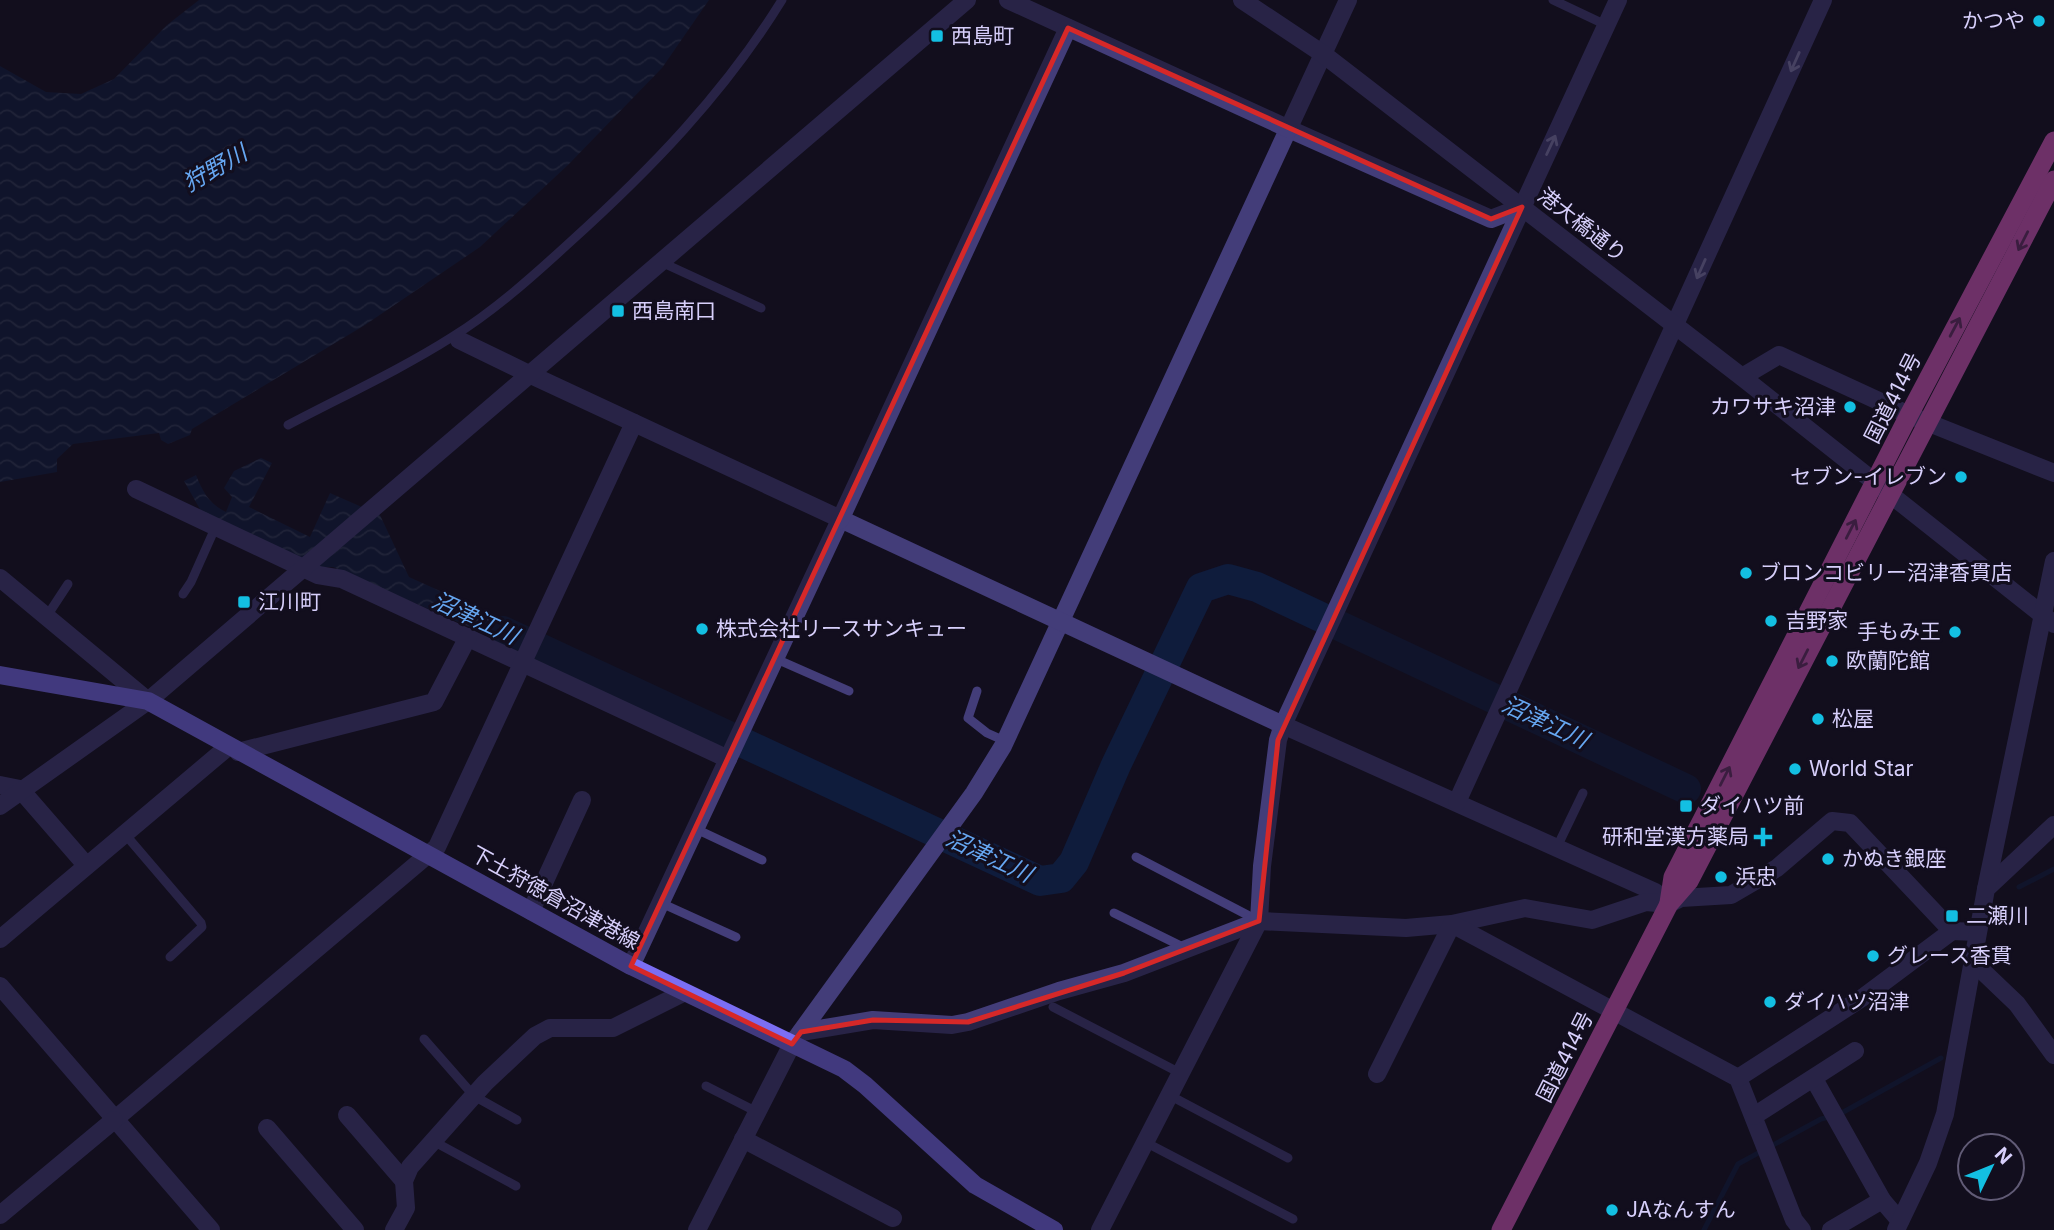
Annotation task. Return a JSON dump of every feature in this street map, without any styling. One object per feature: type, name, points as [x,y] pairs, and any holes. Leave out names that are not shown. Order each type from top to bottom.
[{"type":"highway","name":"国道414号","points":[[1881,490],[1909,415],[2054,141]]},
{"type":"highway","name":"国道414号","points":[[1501,1230],[1669,904],[1673,877],[1881,490],[1928,423],[2054,180]]},
{"type":"main road","name":"下土狩徳倉沼津港線","points":[[0,675],[148,701],[631,966],[683,993],[796,1038],[853,1075],[975,1185],[1054,1230]]},
{"type":"street","points":[[0,806],[20,789],[148,701],[968,0]]},
{"type":"street","points":[[1008,0],[1289,130],[1491,219],[1522,207]]},
{"type":"street","name":"港大橋通り","points":[[1242,0],[1323,54],[1742,377],[1881,490],[2048,619]]},
{"type":"street","points":[[697,1230],[796,1038],[974,793],[1005,741],[1348,0]]},
{"type":"street","points":[[1100,1230],[1259,921],[1262,866],[1278,740],[1283,725],[1618,0]]},
{"type":"street","points":[[1457,802],[1823,0]]},
{"type":"street","points":[[631,966],[1068,29]]},
{"type":"street","points":[[456,338],[1283,725],[1655,892],[1669,904]]},
{"type":"street","points":[[1742,377],[1779,355],[1909,415],[2054,473]]},
{"type":"street","points":[[0,1215],[437,848],[634,423]]},
{"type":"street","points":[[136,489],[318,575],[342,579],[728,759]]},
{"type":"street","points":[[1898,1226],[1928,1163],[1945,1114],[1977,932],[2048,619],[2054,561]]},
{"type":"street","points":[[0,578],[148,701]]},
{"type":"street","points":[[0,939],[124,833],[234,749],[434,702],[468,637]]},
{"type":"street","points":[[0,785],[20,789],[86,864]]},
{"type":"street","points":[[531,911],[582,800]]},
{"type":"street","points":[[796,1038],[873,1020],[951,1025],[968,1022],[1124,973],[1259,921],[1406,928],[1452,925],[1525,908],[1592,920],[1646,902],[1669,904],[1681,898],[1731,895],[1777,868],[1832,821],[1841,819],[1850,822],[1952,931]]},
{"type":"street","points":[[1986,889],[2054,825]]},
{"type":"street","points":[[1452,925],[1738,1077],[1794,1220],[1802,1230]]},
{"type":"street","points":[[1377,1074],[1452,925]]},
{"type":"street","points":[[1738,1077],[1865,996],[1952,931],[1977,932]]},
{"type":"street","points":[[1972,961],[2017,1004],[2054,1055]]},
{"type":"street","points":[[0,986],[211,1230]]},
{"type":"street","points":[[394,1230],[406,1208],[404,1181],[410,1167],[474,1096],[535,1036],[550,1028],[613,1028],[683,993]]},
{"type":"street","points":[[1754,1116],[1855,1051]]},
{"type":"street","points":[[1814,1079],[1898,1226]]},
{"type":"street","points":[[347,1115],[404,1181]]},
{"type":"street","points":[[267,1128],[355,1230]]},
{"type":"street","points":[[743,1139],[893,1218]]},
{"type":"street","points":[[1831,1230],[1882,1200]]},
{"type":"lane","points":[[288,425],[456,338],[544,266],[666,152],[722,87],[756,42],[782,0]]},
{"type":"lane","points":[[1553,0],[1606,25]]},
{"type":"lane","points":[[660,261],[761,308]]},
{"type":"lane","points":[[183,594],[216,526]]},
{"type":"lane","points":[[47,616],[68,584]]},
{"type":"lane","points":[[774,658],[849,691]]},
{"type":"lane","points":[[977,691],[968,718],[987,733],[1005,741]]},
{"type":"lane","points":[[1557,848],[1583,793]]},
{"type":"lane","points":[[696,829],[762,860]]},
{"type":"lane","points":[[124,833],[201,923],[202,928],[170,957]]},
{"type":"lane","points":[[1136,857],[1259,921]]},
{"type":"lane","points":[[662,904],[736,937]]},
{"type":"lane","points":[[1114,913],[1186,948]]},
{"type":"lane","points":[[1053,1007],[1180,1073]]},
{"type":"lane","points":[[424,1039],[474,1096],[517,1120]]},
{"type":"lane","points":[[706,1086],[757,1112]]},
{"type":"lane","points":[[1169,1095],[1289,1158]]},
{"type":"lane","points":[[432,1141],[516,1186]]},
{"type":"lane","points":[[1145,1142],[1293,1219]]},
{"type":"highlighted area","points":[[1068,28],[1491,219],[1522,207],[1278,740],[1259,921],[1124,973],[968,1022],[873,1020],[801,1032],[792,1044],[631,966]]},
{"type":"water","name":"狩野川","points":[[199,0],[709,0],[662,68],[568,165],[480,247],[365,325],[192,429],[190,435],[168,444],[161,440],[159,433],[73,444],[57,459],[57,472],[0,482],[0,66],[46,92],[81,94],[114,79],[167,25]]},
{"type":"water","points":[[261,458],[272,463],[249,507],[310,537],[330,493],[380,515],[409,577],[531,632],[533,655],[333,567],[319,567],[201,511],[184,481],[196,475],[207,497],[226,512],[232,497],[224,488],[234,471]]},
{"type":"waterway","name":"沼津江川","points":[[503,631],[1040,881],[1061,878],[1074,862],[1116,765],[1201,588],[1228,579],[1257,587],[1686,789]]},
{"type":"waterway","points":[[2019,887],[2054,869]]},
{"type":"waterway","points":[[1704,1230],[1738,1164],[1821,1119],[1838,1115],[1941,1058]]},
{"type":"place","name":"かつや","points":[[2039,21]]},
{"type":"place","name":"西島町","points":[[937,36]]},
{"type":"place","name":"西島南口","points":[[618,311]]},
{"type":"place","name":"カワサキ沼津","points":[[1850,407]]},
{"type":"place","name":"セブン-イレブン","points":[[1961,477]]},
{"type":"place","name":"ブロンコビリー沼津香貫店","points":[[1746,573]]},
{"type":"place","name":"江川町","points":[[244,602]]},
{"type":"place","name":"吉野家","points":[[1771,621]]},
{"type":"place","name":"株式会社リースサンキュー","points":[[702,629]]},
{"type":"place","name":"手もみ王","points":[[1955,632]]},
{"type":"place","name":"欧蘭陀館","points":[[1832,661]]},
{"type":"place","name":"松屋","points":[[1818,719]]},
{"type":"place","name":"World Star","points":[[1795,769]]},
{"type":"place","name":"ダイハツ前","points":[[1686,806]]},
{"type":"place","name":"研和堂漢方薬局","points":[[1763,837]]},
{"type":"place","name":"かぬき銀座","points":[[1828,859]]},
{"type":"place","name":"浜忠","points":[[1721,877]]},
{"type":"place","name":"二瀬川","points":[[1952,916]]},
{"type":"place","name":"グレース香貫","points":[[1873,956]]},
{"type":"place","name":"ダイハツ沼津","points":[[1770,1002]]},
{"type":"place","name":"JAなんすん","points":[[1612,1210]]}]
